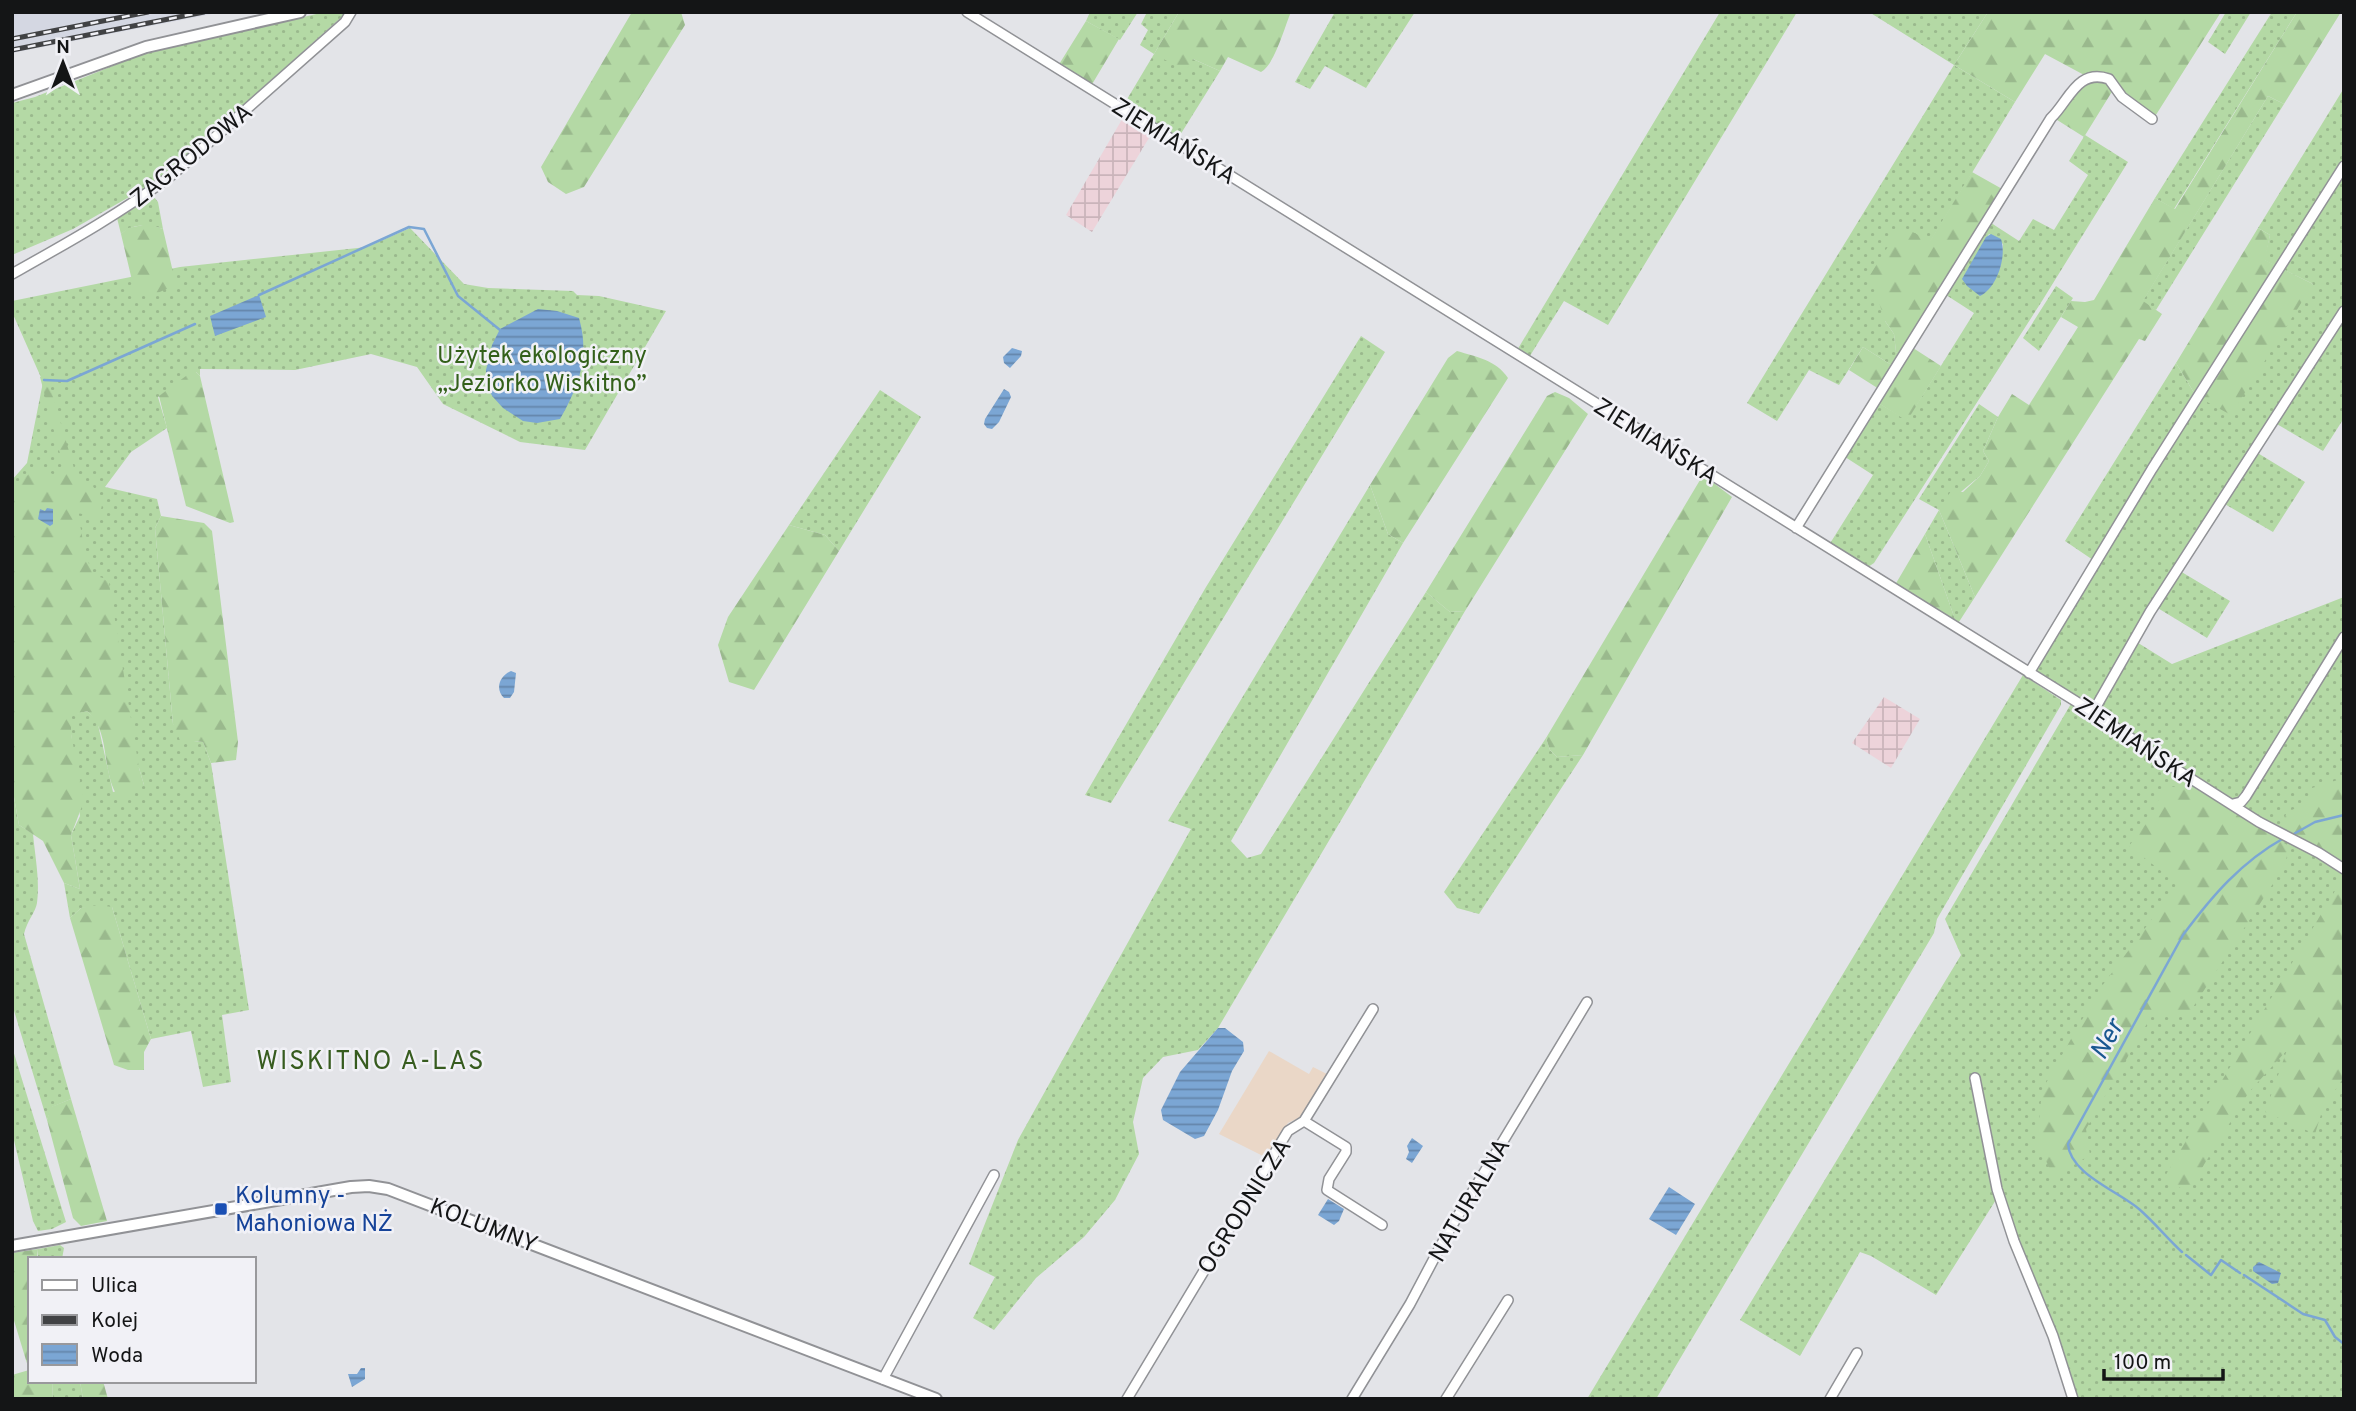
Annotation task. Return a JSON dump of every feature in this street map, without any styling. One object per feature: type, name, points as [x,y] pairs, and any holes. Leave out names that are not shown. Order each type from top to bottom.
[{"type":"street","points":[[12,96],[146,47],[300,12]]},
{"type":"street","name":"ZAGRODOWA","points":[[12,274],[88,232],[172,175],[345,22],[351,12]]},
{"type":"street","name":"ZIEMIAŃSKA","points":[[967,12],[2093,712],[2259,822],[2344,869]]},
{"type":"street","points":[[1796,528],[2051,118],[2073,89],[2090,77],[2109,79],[2122,97],[2152,119]]},
{"type":"street","points":[[2029,673],[2152,469],[2344,166]]},
{"type":"street","points":[[2093,712],[2150,612],[2344,311]]},
{"type":"street","points":[[2233,804],[2241,802],[2246,796],[2344,637]]},
{"type":"street","name":"NATURALNA","points":[[1352,1399],[1410,1304],[1453,1223],[1587,1002]]},
{"type":"street","points":[[1304,1121],[1373,1009]]},
{"type":"street","points":[[1975,1078],[1997,1189],[2014,1241],[2053,1336],[2073,1399]]},
{"type":"street","name":"OGRODNICZA","points":[[1127,1399],[1288,1131],[1304,1121],[1346,1147],[1346,1152],[1329,1180],[1327,1190],[1382,1225]]},
{"type":"street","points":[[884,1378],[994,1175]]},
{"type":"street","name":"KOLUMNY","points":[[12,1246],[345,1188],[378,1187],[403,1194],[936,1399]]},
{"type":"street","points":[[1446,1399],[1508,1300]]},
{"type":"street","points":[[1830,1399],[1857,1353]]},
{"type":"shaded area","points":[[12,12],[222,12],[12,53]]},
{"type":"shaded area","points":[[1124,116],[1152,133],[1092,232],[1066,215]]},
{"type":"shaded area","points":[[1884,697],[1920,719],[1891,768],[1852,743]]},
{"type":"shaded area","points":[[1269,1051],[1309,1074],[1313,1067],[1329,1075],[1303,1116],[1288,1123],[1265,1157],[1219,1134]]},
{"type":"green space","points":[[325,12],[345,14],[159,180],[73,229],[12,255],[12,103],[35,97],[140,55]]},
{"type":"green space","points":[[632,12],[681,12],[685,25],[584,187],[566,194],[548,182],[541,167]]},
{"type":"green space","points":[[1090,12],[1138,12],[1120,40],[1086,21]]},
{"type":"green space","points":[[1147,12],[1179,12],[1154,54],[1140,45],[1148,30],[1141,24]]},
{"type":"green space","points":[[1179,12],[1291,12],[1275,54],[1261,72],[1228,57],[1220,71],[1193,59],[1186,71],[1154,54]]},
{"type":"green space","points":[[1335,12],[1415,12],[1366,88],[1325,66],[1310,89],[1295,82]]},
{"type":"green space","points":[[1720,12],[1797,12],[1608,325],[1564,301],[1528,359],[1516,352]]},
{"type":"green space","points":[[1869,12],[1988,12],[1954,65]]},
{"type":"green space","points":[[1988,12],[2221,12],[2154,118],[2126,98],[2112,77],[2086,76],[2045,54],[2015,102],[1954,65]]},
{"type":"green space","points":[[2226,12],[2251,12],[2225,54],[2208,42]]},
{"type":"green space","points":[[2272,12],[2297,12],[2174,209],[2155,198]]},
{"type":"green space","points":[[2297,12],[2341,12],[2284,104],[2268,96],[2143,301],[2162,314],[2145,341],[2139,339],[1975,597],[1939,510],[1951,491],[1963,492],[1980,476],[1989,461],[1983,451],[2012,394],[2029,405],[2078,327],[2061,317],[2071,301],[2094,300],[2155,198],[2175,209]]},
{"type":"green space","points":[[1086,21],[1119,39],[1091,86],[1058,66]]},
{"type":"green space","points":[[1154,54],[1193,59],[1220,71],[1177,140],[1123,106]]},
{"type":"green space","points":[[1954,65],[2015,102],[1885,321],[1894,334],[1896,352],[1900,355],[1893,366],[1863,347],[1839,385],[1809,370],[1777,421],[1747,403]]},
{"type":"green space","points":[[2104,79],[2113,90],[2084,137],[2054,118],[2082,83]]},
{"type":"green space","points":[[2344,88],[2344,308],[2135,641],[2172,664],[2344,597],[2344,1399],[2074,1399],[1999,1195],[1936,1295],[1860,1252],[1800,1356],[1740,1320],[1961,955],[1945,919],[2072,702],[2027,669],[2093,560],[2065,541],[2176,363],[2196,396],[2313,284],[2264,260],[2270,235],[2258,228]]},
{"type":"green space","points":[[2268,96],[2284,104],[2156,310],[2142,302]]},
{"type":"green space","points":[[2085,135],[2128,162],[1874,563],[1868,567],[1829,545],[1873,475],[1842,455],[1875,401],[1907,420],[1974,313],[1943,293],[1988,221],[2019,241],[2033,219],[2054,230],[2088,175],[2069,161]],"holes":[[[1989,234],[2003,244],[2000,269],[1966,276]]]},
{"type":"green space","points":[[1972,172],[2004,190],[1900,355],[1896,352],[1894,334],[1885,321],[1870,275],[1901,226],[1930,241]]},
{"type":"green space","points":[[154,197],[158,202],[163,229],[141,226],[121,234],[117,218]]},
{"type":"green space","points":[[148,224],[163,229],[176,285],[155,294],[135,293],[121,234],[128,228]]},
{"type":"green space","name":"Użytek ekologiczny „Jeziorko Wiskitno”","points":[[410,228],[464,284],[488,288],[573,291],[577,295],[599,296],[666,311],[585,450],[520,442],[443,404],[417,367],[371,354],[295,370],[200,369],[200,376],[196,372],[158,397],[167,428],[131,452],[105,487],[157,499],[161,516],[155,528],[173,724],[194,741],[203,742],[211,763],[249,1010],[222,1015],[231,1082],[203,1087],[191,1031],[151,1039],[112,907],[81,908],[70,918],[64,883],[80,889],[71,835],[80,816],[71,715],[87,711],[97,720],[113,792],[144,785],[139,768],[12,607],[12,480],[27,463],[43,382],[12,312],[12,301],[180,267],[367,247]]},
{"type":"green space","points":[[2258,228],[2270,235],[2265,260],[2313,284],[2231,415],[2196,396],[2176,363]]},
{"type":"green space","points":[[2056,286],[2073,298],[2039,351],[2023,338]]},
{"type":"green space","points":[[2344,316],[2344,418],[2323,451],[2275,423]]},
{"type":"green space","points":[[1361,336],[1385,352],[1111,803],[1085,795],[1206,587]]},
{"type":"green space","points":[[1910,346],[1941,366],[1907,421],[1875,401]]},
{"type":"green space","points":[[1863,347],[1893,366],[1879,389],[1849,370]]},
{"type":"green space","points":[[1457,351],[1492,363],[1508,378],[1403,543],[1388,534],[1370,485],[1448,358]]},
{"type":"green space","points":[[194,370],[200,376],[234,522],[230,523],[186,506],[159,396]]},
{"type":"green space","points":[[47,376],[78,482],[93,486],[102,505],[99,518],[78,513],[85,553],[93,575],[109,583],[144,785],[122,802],[110,780],[100,731],[95,720],[87,711],[71,716],[71,734],[84,801],[71,835],[80,889],[64,883],[43,841],[19,825],[12,786],[12,488],[36,468],[61,477],[65,473],[40,377]]},
{"type":"green space","points":[[880,390],[921,417],[839,551],[825,535],[789,525]]},
{"type":"green space","points":[[1555,392],[1569,398],[1588,414],[1465,611],[1450,612],[1426,592],[1547,396]]},
{"type":"green space","points":[[1979,404],[1998,417],[1983,451],[1989,461],[1980,476],[1939,510],[1919,499]]},
{"type":"green space","points":[[2256,452],[2305,482],[2273,532],[2223,503]]},
{"type":"green space","points":[[1703,475],[1732,497],[1583,755],[1557,757],[1550,750],[1546,738]]},
{"type":"green space","points":[[1370,485],[1388,534],[1403,543],[1231,841],[1247,858],[1261,854],[1426,592],[1450,612],[1465,611],[1218,1028],[1198,1050],[1163,1057],[1143,1078],[1133,1122],[1139,1154],[1115,1200],[1084,1237],[1036,1278],[994,1330],[973,1318],[995,1277],[969,1264],[1018,1140],[1191,829],[1168,821]]},
{"type":"green space","points":[[1939,510],[1975,597],[1957,625],[1925,534]]},
{"type":"green space","points":[[161,516],[204,523],[212,531],[238,742],[236,760],[211,763],[203,742],[194,741],[182,745],[173,724],[155,528]]},
{"type":"green space","points":[[789,525],[825,535],[839,551],[754,690],[729,682],[718,645],[728,617]]},
{"type":"green space","points":[[1925,534],[1957,625],[1895,585]]},
{"type":"green space","points":[[2180,571],[2230,601],[2207,638],[2156,607]]},
{"type":"green space","points":[[2023,675],[2061,700],[2061,705],[1937,919],[1934,933],[1656,1399],[1587,1399]]},
{"type":"green space","points":[[1546,738],[1550,750],[1557,757],[1583,755],[1479,914],[1457,908],[1444,892]]},
{"type":"green space","points":[[2344,778],[2344,868],[2279,830],[2287,812],[2306,804],[2312,788]]},
{"type":"green space","points":[[2190,785],[2289,846],[2285,865],[2188,1015],[2152,1015],[2086,1129],[2090,1155],[2054,1177],[2037,1143],[2042,1090],[2099,990],[2178,884],[2129,846],[2153,814],[2163,788]]},
{"type":"green space","points":[[12,786],[19,825],[33,834],[37,868],[37,903],[24,934],[71,1099],[52,1107],[47,1120],[12,1004]]},
{"type":"green space","points":[[2342,879],[2344,1077],[2323,1108],[2315,1134],[2265,1112],[2287,1050],[2249,1092],[2187,1192],[2164,1178]]},
{"type":"green space","points":[[98,905],[112,907],[151,1039],[144,1052],[144,1070],[128,1070],[114,1065],[70,918],[81,908]]},
{"type":"green space","points":[[12,1047],[66,1222],[52,1229],[38,1231],[33,1221],[13,1136]]},
{"type":"green space","points":[[71,1099],[107,1221],[81,1226],[73,1218],[47,1120],[51,1107]]},
{"type":"green space","points":[[60,1245],[64,1248],[62,1257],[38,1257],[38,1249]]},
{"type":"green space","points":[[38,1249],[37,1257],[28,1257],[28,1367],[12,1314],[12,1253]]},
{"type":"green space","points":[[28,1370],[28,1383],[52,1383],[53,1399],[12,1399],[12,1375]]},
{"type":"green space","points":[[52,1383],[80,1383],[83,1399],[53,1399]]},
{"type":"green space","points":[[80,1383],[104,1383],[108,1399],[83,1399]]},
{"type":"water","points":[[1991,234],[2001,239],[2003,254],[1996,279],[1980,296],[1962,279],[1986,237]]},
{"type":"water","points":[[259,295],[266,317],[215,336],[210,316]]},
{"type":"water","points":[[538,309],[557,311],[579,318],[583,358],[573,395],[560,419],[537,423],[523,421],[503,408],[486,386],[486,370],[492,345],[500,329]]},
{"type":"water","points":[[1012,348],[1022,351],[1010,368],[1004,363],[1003,357]]},
{"type":"water","points":[[1004,389],[1011,397],[999,422],[992,429],[987,428],[985,419]]},
{"type":"water","points":[[47,508],[53,509],[53,524],[50,526],[38,519],[40,509],[45,511]]},
{"type":"water","points":[[511,671],[516,673],[514,692],[510,698],[504,698],[500,683]]},
{"type":"water","points":[[1218,1028],[1225,1028],[1243,1042],[1244,1051],[1232,1071],[1218,1110],[1204,1136],[1195,1139],[1163,1120],[1161,1110],[1180,1072]]},
{"type":"water","points":[[1412,1138],[1423,1146],[1412,1163],[1406,1159],[1409,1152],[1407,1146]]},
{"type":"water","points":[[1669,1187],[1695,1204],[1676,1235],[1649,1219]]},
{"type":"water","points":[[1328,1199],[1344,1209],[1339,1221],[1334,1225],[1318,1215]]},
{"type":"water","points":[[2259,1262],[2281,1273],[2278,1283],[2272,1284],[2253,1271],[2253,1267]]},
{"type":"water","points":[[361,1368],[365,1368],[365,1379],[352,1387],[348,1374],[357,1374]]},
{"type":"waterway","points":[[259,295],[409,227],[424,229],[458,296],[500,330]]},
{"type":"waterway","points":[[44,380],[67,381],[195,324]]},
{"type":"waterway","name":"Ner","points":[[2292,835],[2315,822],[2344,815]]},
{"type":"waterway","name":"Ner","points":[[2182,1252],[2139,1209],[2086,1173],[2071,1155],[2068,1144],[2183,935],[2228,881],[2254,858],[2284,838]]},
{"type":"waterway","name":"Ner","points":[[2186,1255],[2211,1275],[2221,1260],[2240,1273]]},
{"type":"waterway","name":"Ner","points":[[2244,1275],[2303,1314],[2325,1320],[2335,1337],[2344,1344]]},
{"type":"railway","points":[[12,39],[148,12]]},
{"type":"railway","points":[[12,50],[204,12]]},
{"type":"place","name":"Kolumny - Mahoniowa NŻ","points":[[221,1209]]},
{"type":"district","name":"WISKITNO A-LAS","points":[[371,1060]]}]
